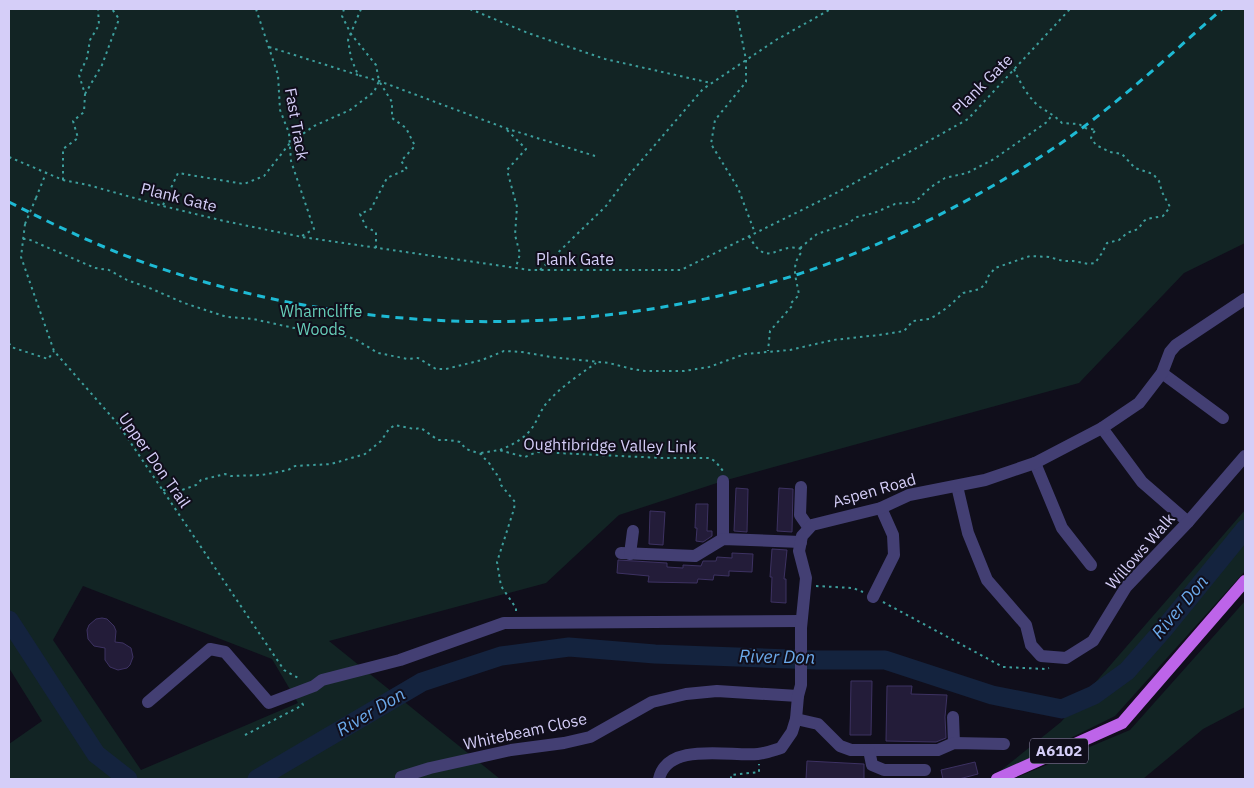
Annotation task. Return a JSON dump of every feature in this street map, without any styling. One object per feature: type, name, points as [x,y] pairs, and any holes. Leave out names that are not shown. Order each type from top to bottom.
[{"type":"main road","name":"A6102","points":[[997,779],[1122,723],[1245,581]]},
{"type":"street","name":"Aspen Road","points":[[809,528],[823,521],[882,508],[909,495],[985,480],[1034,463],[1102,428],[1140,402],[1162,373],[1170,352],[1176,345],[1244,302]]},
{"type":"street","points":[[1162,373],[1202,394],[1223,418]]},
{"type":"street","points":[[1102,428],[1142,482],[1188,522]]},
{"type":"street","name":"Willows Walk","points":[[1066,658],[1093,641],[1126,587],[1188,522],[1245,456]]},
{"type":"street","points":[[1034,463],[1062,528],[1090,565]]},
{"type":"street","points":[[723,481],[723,539]]},
{"type":"street","points":[[956,486],[968,533],[987,580],[1026,625],[1031,645],[1041,656],[1066,658]]},
{"type":"street","points":[[659,779],[670,762],[684,756],[716,753],[759,754],[781,748],[792,732],[796,719],[799,691],[801,625],[806,578],[799,551],[802,536],[809,528],[800,515],[801,487]]},
{"type":"street","points":[[873,597],[894,555],[894,535],[882,508]]},
{"type":"street","points":[[633,531],[626,554],[695,556],[723,539],[801,542]]},
{"type":"street","points":[[148,702],[210,649],[225,652],[269,702],[314,686],[322,680],[400,660],[504,623],[801,625]]},
{"type":"street","name":"Whitebeam Close","points":[[401,777],[430,768],[511,750],[564,743],[590,737],[652,702],[686,694],[718,691],[799,691]]},
{"type":"street","points":[[953,717],[954,743]]},
{"type":"street","points":[[796,719],[818,724],[840,746],[851,750],[938,750],[954,743],[1004,744]]},
{"type":"street","points":[[869,750],[872,765],[884,770],[925,770]]},
{"type":"path","points":[[86,94],[79,75],[87,58],[90,40],[99,25],[98,9]]},
{"type":"path","points":[[63,180],[62,149],[78,138],[73,121],[84,112],[86,94],[102,65],[119,19],[112,9]]},
{"type":"path","name":"Fast Track","points":[[256,9],[278,76],[280,110],[289,133],[291,161],[314,229],[302,237]]},
{"type":"path","points":[[344,9],[342,16],[351,34],[376,65],[379,82],[392,102],[392,118],[406,128],[415,146],[402,161],[407,168],[387,178],[371,209],[360,214],[366,226],[376,232],[376,248]]},
{"type":"path","points":[[358,75],[350,58],[348,40],[361,9]]},
{"type":"path","points":[[470,9],[528,34],[606,59],[712,84]]},
{"type":"path","points":[[736,9],[746,60],[746,82],[715,120],[712,144],[738,188],[755,233]]},
{"type":"path","points":[[540,270],[606,206],[629,175],[704,89],[776,40],[831,9]]},
{"type":"path","name":"Plank Gate","points":[[9,157],[63,180],[88,184],[163,206],[302,237],[516,268],[540,270],[681,270],[838,192],[968,119],[1070,9]]},
{"type":"path","points":[[268,47],[358,75],[505,128],[595,156]]},
{"type":"path","points":[[762,352],[790,350],[833,340],[904,331],[913,321],[929,319],[935,316],[948,307],[962,292],[980,289],[995,268],[1030,256],[1050,258],[1063,262],[1094,263],[1107,243],[1119,240],[1127,233],[1138,229],[1147,218],[1166,214],[1170,208],[1159,181],[1153,174],[1135,168],[1122,154],[1110,152],[1094,144],[1091,138],[1096,130],[1085,128],[1079,124],[1062,123],[1048,111],[1041,108],[1023,90],[1014,69]]},
{"type":"path","points":[[163,206],[178,173],[244,184],[264,176],[290,143],[314,126],[350,110],[374,92],[379,82]]},
{"type":"path","points":[[800,248],[817,234],[848,224],[857,217],[874,213],[895,204],[915,202],[931,187],[945,178],[967,173],[994,159],[1047,122],[1052,115]]},
{"type":"path","points":[[505,128],[526,149],[507,170],[517,208],[515,235],[520,254],[516,268]]},
{"type":"path","name":"Upper Don Trail","points":[[46,173],[25,224],[21,257],[54,351],[118,424],[284,670],[314,686]]},
{"type":"path","points":[[749,236],[756,249],[763,253],[774,253],[792,246],[800,248]]},
{"type":"path","points":[[23,239],[50,247],[95,268],[109,270],[127,280],[214,313],[227,317],[253,319],[294,328],[331,332],[355,339],[378,353],[408,359],[418,358],[436,369],[446,369],[482,360],[504,352],[522,352],[596,363],[610,363],[632,370],[684,371],[708,368],[736,357],[768,351],[770,331],[799,295],[794,270],[801,253],[800,248]]},
{"type":"path","points":[[9,342],[11,347],[48,359],[54,351]]},
{"type":"path","points":[[500,450],[514,444],[524,436],[532,428],[544,406],[578,375],[596,363]]},
{"type":"path","points":[[163,490],[179,491],[196,485],[200,480],[225,474],[231,476],[262,475],[288,470],[295,466],[330,464],[365,454],[381,441],[389,429],[395,425],[414,429],[421,428],[438,440],[460,442],[466,449],[481,454],[489,462],[493,472],[499,476],[501,485],[515,502],[497,562],[501,586],[516,608],[516,623]]},
{"type":"path","name":"Oughtibridge Valley Link","points":[[481,454],[500,450],[525,457],[537,452],[662,458],[710,458],[723,468],[723,481]]},
{"type":"path","points":[[805,586],[853,588],[1003,667],[1046,669],[1066,658]]},
{"type":"path","points":[[245,735],[303,705],[296,692]]},
{"type":"path","points":[[731,779],[731,775],[760,772]]},
{"type":"green space","name":"Wharncliffe Woods","points":[[9,9],[1245,9],[1245,243],[1184,273],[1079,383],[723,481],[619,515],[546,583],[329,641],[500,779],[9,779],[9,744],[42,721],[9,668]],"holes":[[[83,586],[272,659],[298,703],[141,770],[53,640]]]},
{"type":"green space","points":[[1245,510],[1245,571],[1115,716],[994,776],[1061,722]]},
{"type":"green space","points":[[1245,601],[1245,707],[1203,729],[1143,779],[1013,779],[1130,730]]},
{"type":"building","points":[[736,488],[748,489],[747,532],[734,531]]},
{"type":"building","points":[[779,488],[793,489],[792,532],[777,531]]},
{"type":"building","points":[[696,504],[708,504],[707,531],[712,531],[712,536],[703,542],[696,541]]},
{"type":"building","points":[[650,511],[665,512],[663,545],[649,544]]},
{"type":"building","points":[[772,549],[787,550],[784,579],[786,579],[786,603],[771,602]]},
{"type":"building","points":[[732,553],[753,554],[752,572],[729,571],[729,576],[714,575],[713,580],[698,579],[697,583],[648,582],[649,576],[617,573],[618,560],[667,563],[667,567],[683,568],[683,565],[701,566],[703,561],[716,561],[717,557],[732,558]]},
{"type":"building","points":[[96,619],[107,619],[114,626],[116,631],[115,642],[123,643],[131,648],[133,657],[127,668],[118,670],[110,667],[105,660],[105,648],[94,646],[88,639],[87,630],[89,625]]},
{"type":"building","points":[[851,681],[872,681],[871,735],[850,735]]},
{"type":"building","points":[[887,686],[912,686],[911,694],[947,695],[946,738],[936,742],[886,741]]},
{"type":"building","points":[[807,761],[864,764],[864,779],[806,779]]},
{"type":"building","points":[[975,762],[978,774],[959,779],[943,779],[941,770]]},
{"type":"waterway","name":"River Don","points":[[257,779],[422,682],[501,656],[569,647],[655,654],[817,660],[885,660],[992,695],[1062,709],[1094,695],[1127,671],[1245,529]]},
{"type":"waterway","name":"River Don","points":[[9,620],[96,754],[128,779]]},
{"type":"railway","points":[[9,202],[77,235],[148,264],[227,288],[308,306],[390,317],[473,322],[556,320],[638,311],[719,296],[799,274],[861,251],[922,224],[980,193],[1062,143],[1132,88],[1222,9]]}]
